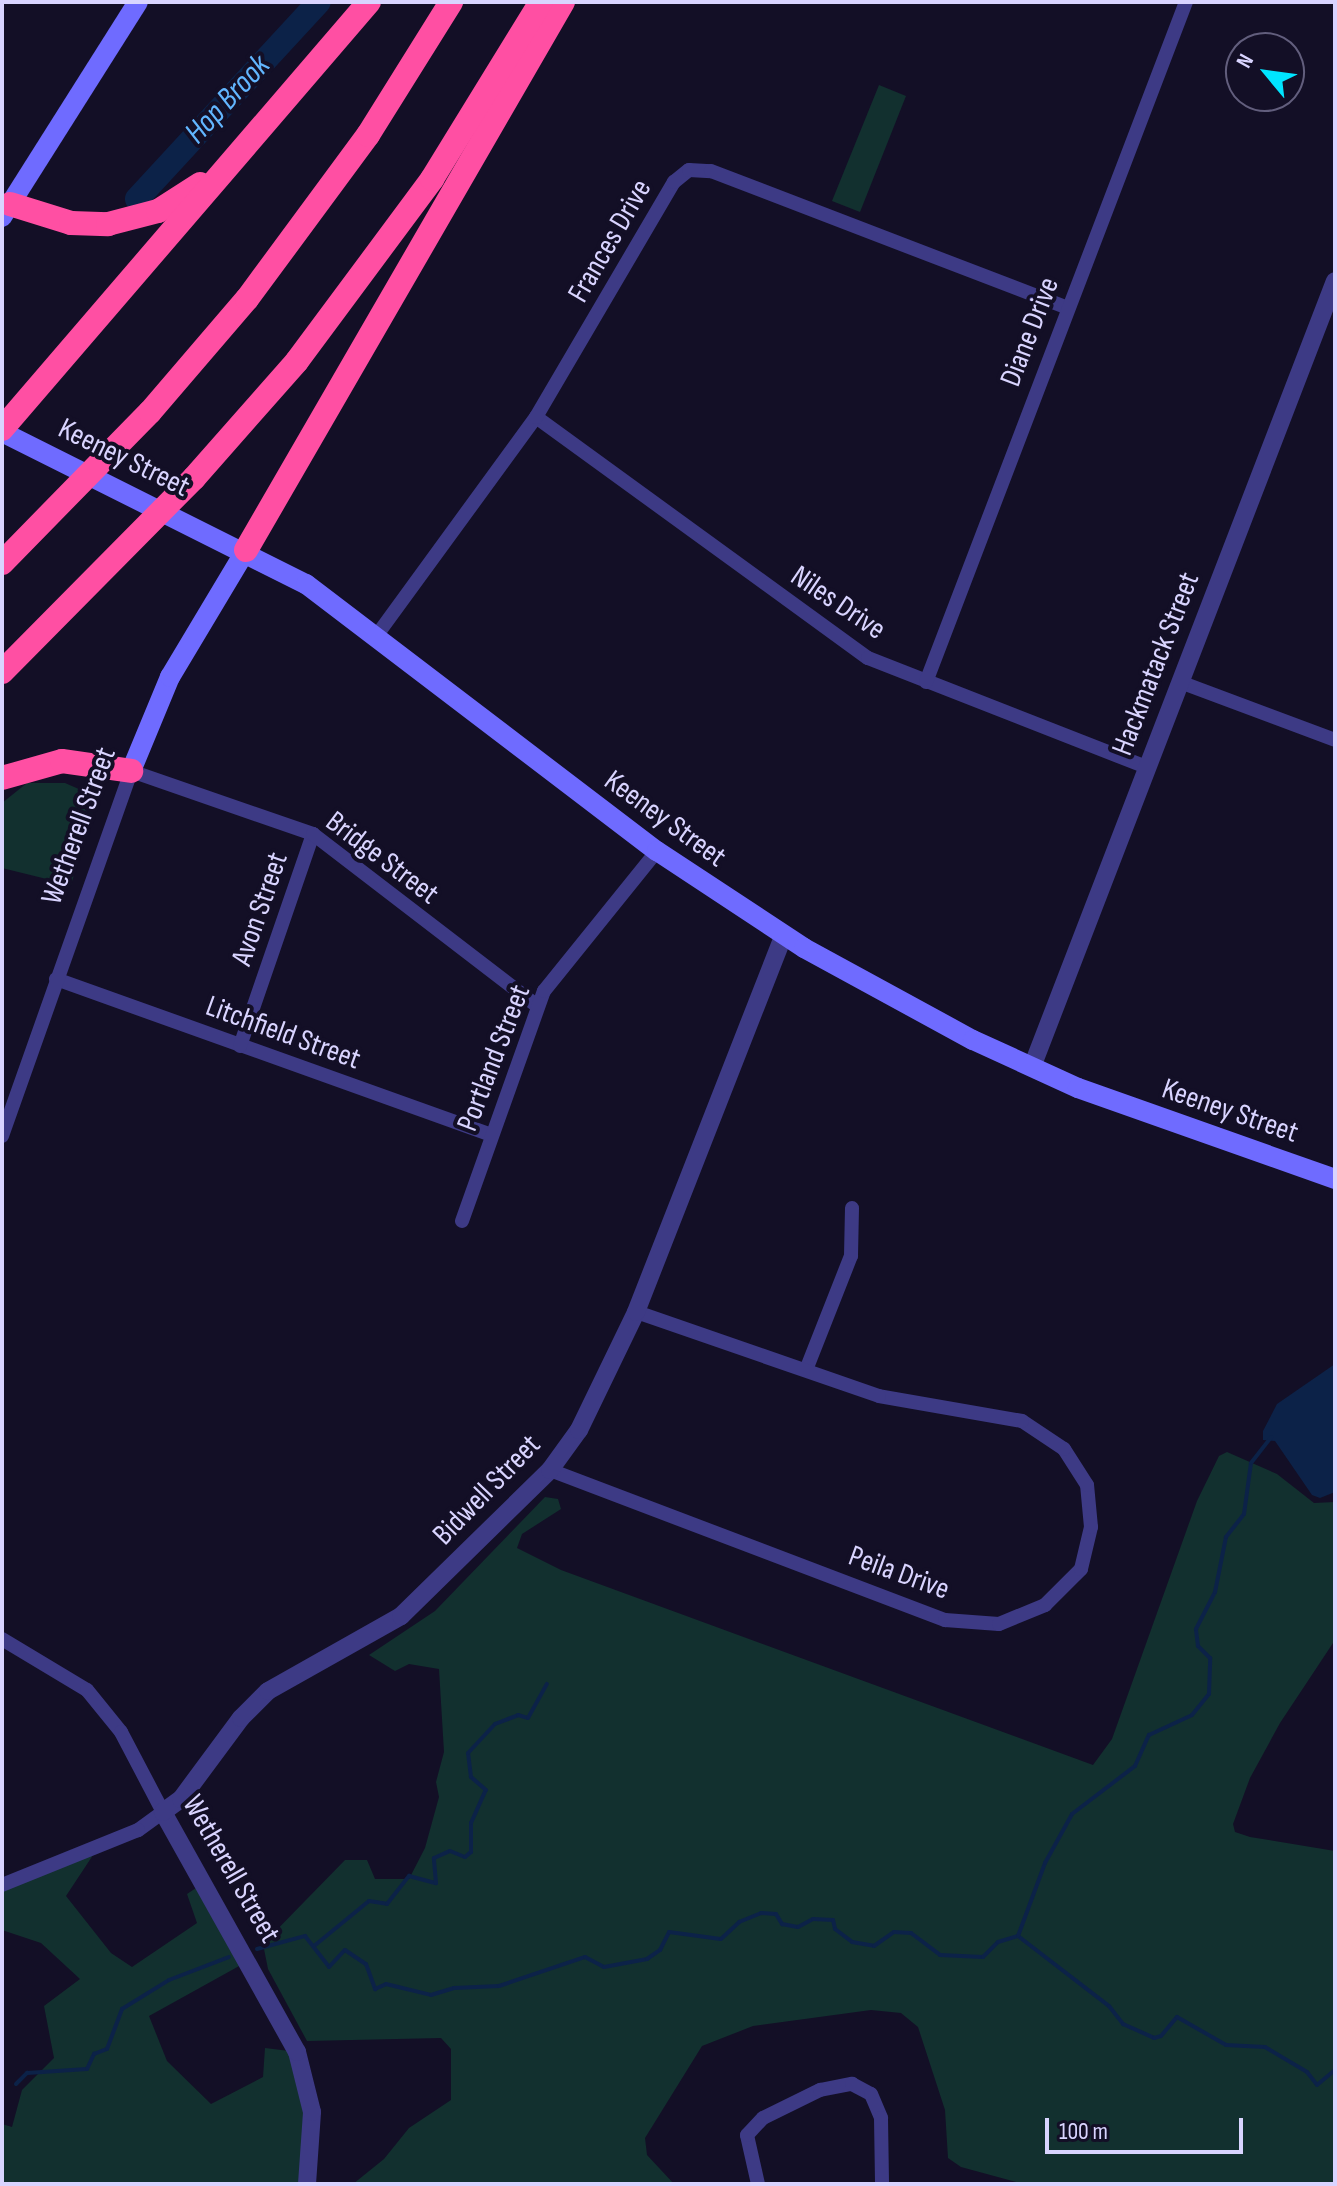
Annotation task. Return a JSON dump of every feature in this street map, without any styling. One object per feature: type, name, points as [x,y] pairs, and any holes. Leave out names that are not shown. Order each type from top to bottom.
[{"type":"highway","points":[[2,430],[369,2]]},
{"type":"highway","points":[[2,563],[141,422],[255,289],[368,135],[451,2]]},
{"type":"highway","points":[[2,672],[194,478],[297,361],[432,179],[541,2]]},
{"type":"highway","points":[[246,550],[563,2]]},
{"type":"highway","points":[[5,207],[88,225],[147,215],[185,196],[266,122]]},
{"type":"highway","points":[[2,778],[62,761],[131,771]]},
{"type":"main road","points":[[5,207],[135,3]]},
{"type":"main road","name":"Keeney Street","points":[[2,430],[246,550],[315,590],[377,635],[529,757],[657,851],[783,936],[1032,1067],[1133,1110],[1335,1179]]},
{"type":"main road","name":"Wetherell Street","points":[[131,771],[170,677],[246,550]]},
{"type":"street","name":"Diane Drive","points":[[926,682],[1186,2]]},
{"type":"street","name":"Frances Drive","points":[[377,635],[536,417],[674,182],[689,170],[711,171],[1067,308]]},
{"type":"street","name":"Hackmatack Street","points":[[1032,1067],[1335,281]]},
{"type":"street","name":"Niles Drive","points":[[536,417],[831,636],[868,658],[1146,767]]},
{"type":"street","points":[[1180,682],[1335,740]]},
{"type":"street","name":"Bridge Street","points":[[131,771],[313,834],[537,1006]]},
{"type":"street","name":"Wetherell Street","points":[[2,1136],[131,771]]},
{"type":"street","name":"Avon Street","points":[[240,1046],[313,834]]},
{"type":"street","name":"Portland Street","points":[[462,1221],[537,1006],[657,851]]},
{"type":"street","name":"Bidwell Street","points":[[2,1885],[138,1830],[181,1799],[268,1691],[401,1616],[550,1470],[610,1373],[783,936]]},
{"type":"street","name":"Litchfield Street","points":[[56,979],[492,1135]]},
{"type":"street","points":[[806,1370],[851,1256],[852,1208]]},
{"type":"street","name":"Peila Drive","points":[[550,1470],[945,1620],[999,1624],[1045,1605],[1081,1569],[1091,1527],[1087,1485],[1064,1449],[1022,1421],[879,1396],[636,1312]]},
{"type":"street","name":"Wetherell Street","points":[[2,1639],[87,1690],[121,1732],[297,2052],[312,2112],[307,2184]]},
{"type":"street","points":[[758,2184],[747,2135],[755,2127],[820,2090],[852,2084],[871,2094],[881,2118],[882,2184]]},
{"type":"green space","points":[[879,85],[906,96],[860,212],[832,201]]},
{"type":"green space","points":[[27,783],[65,783],[97,797],[71,885],[2,868],[2,803]]},
{"type":"green space","points":[[1227,1452],[1277,1474],[1314,1503],[1335,1502],[1335,1640],[1280,1723],[1250,1778],[1233,1824],[1235,1832],[1250,1837],[1335,1851],[1335,2184],[1024,2184],[961,2167],[948,2158],[945,2110],[918,2027],[901,2013],[871,2010],[753,2026],[702,2046],[645,2138],[647,2155],[674,2184],[353,2184],[384,2159],[409,2128],[451,2100],[451,2049],[441,2038],[307,2041],[268,1969],[263,1944],[345,1860],[367,1860],[375,1879],[409,1879],[425,1848],[439,1797],[436,1782],[444,1752],[439,1669],[409,1664],[395,1671],[369,1655],[435,1611],[545,1497],[558,1499],[561,1509],[522,1534],[517,1548],[561,1570],[1093,1765],[1112,1739],[1197,1501],[1219,1456]]},
{"type":"green space","points":[[99,1846],[66,1896],[111,1953],[132,1967],[197,1923],[187,1894],[205,1882],[241,1965],[149,2016],[167,2061],[211,2104],[263,2077],[265,2048],[297,2052],[313,2137],[304,2184],[2,2184],[2,2124],[12,2127],[22,2090],[54,2058],[44,2006],[80,1979],[41,1943],[2,1930],[2,1881]]},
{"type":"water","points":[[1335,1364],[1335,1492],[1320,1498],[1312,1495],[1275,1441],[1263,1440],[1263,1431],[1277,1404]]},
{"type":"waterway","name":"Hop Brook","points":[[137,199],[319,2]]},
{"type":"waterway","points":[[257,1949],[305,1936],[329,1967],[345,1950],[366,1964],[375,1989],[386,1984],[431,1995],[454,1988],[499,1986],[585,1957],[604,1967],[647,1959],[660,1950],[669,1932],[721,1939],[739,1922],[761,1913],[776,1914],[782,1924],[798,1927],[813,1919],[833,1920],[835,1929],[852,1942],[874,1946],[894,1932],[911,1933],[940,1955],[983,1957],[998,1942],[1018,1936],[1045,1863],[1072,1814],[1135,1766],[1149,1735],[1192,1715],[1209,1694],[1210,1658],[1198,1646],[1196,1629],[1215,1592],[1226,1537],[1244,1514],[1251,1463],[1271,1437]]},
{"type":"waterway","points":[[314,1946],[369,1901],[387,1904],[409,1876],[436,1883],[434,1858],[450,1851],[465,1857],[471,1852],[471,1823],[486,1790],[471,1777],[468,1753],[495,1724],[518,1715],[528,1718],[547,1684]]},
{"type":"waterway","points":[[1018,1936],[1109,2006],[1123,2024],[1154,2038],[1161,2036],[1177,2017],[1226,2045],[1265,2047],[1307,2072],[1317,2085],[1335,2070]]},
{"type":"waterway","points":[[16,2084],[27,2073],[87,2069],[94,2054],[107,2049],[122,2009],[169,1980],[229,1957]]}]
